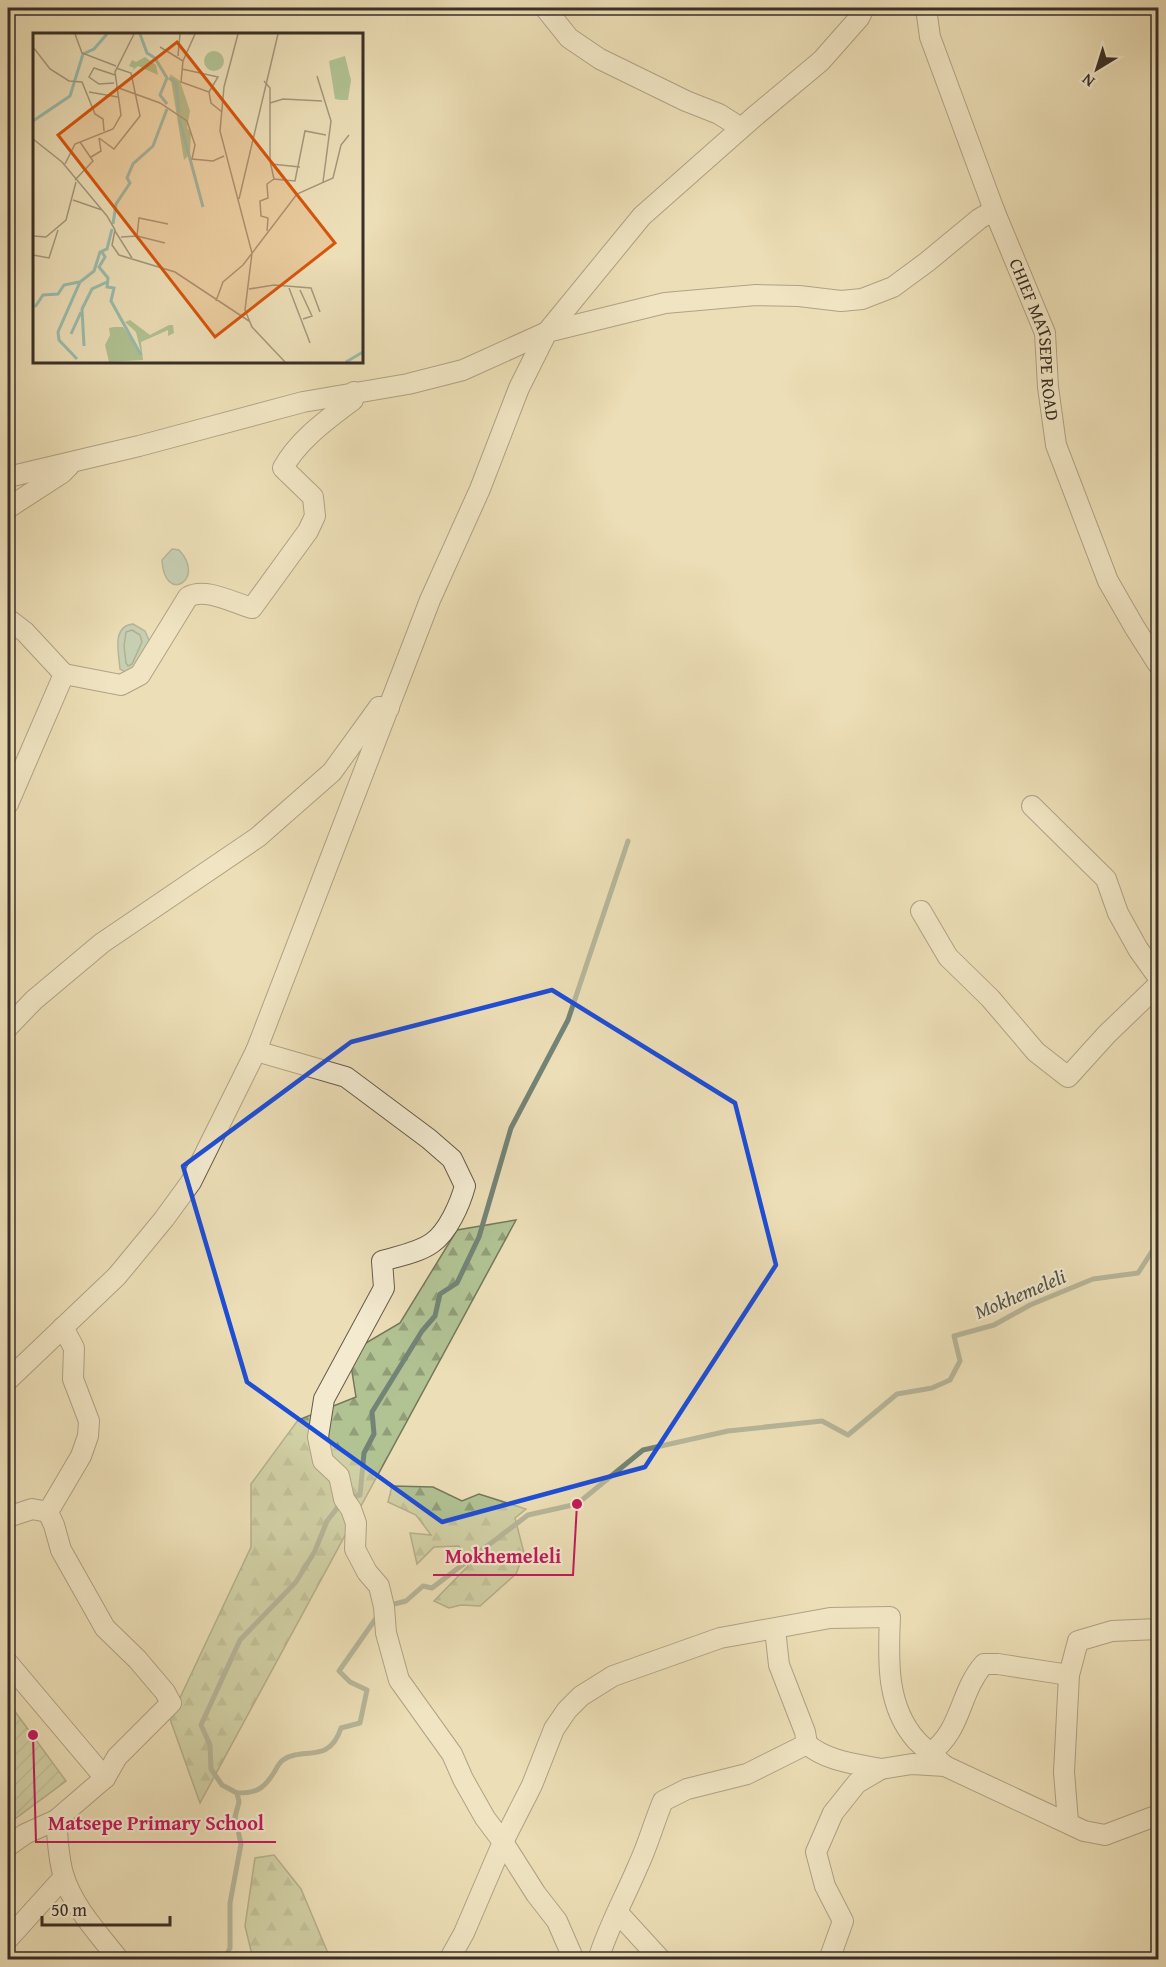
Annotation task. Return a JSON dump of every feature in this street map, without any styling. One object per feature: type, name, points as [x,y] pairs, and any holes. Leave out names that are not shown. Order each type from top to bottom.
[{"type":"street","points":[[545,8],[569,38],[600,59],[686,101],[719,114],[741,128]]},
{"type":"street","points":[[8,1380],[117,1276],[164,1219],[195,1174],[256,1051],[430,600],[480,489],[519,388],[547,332],[642,216],[821,61],[859,18],[864,8]]},
{"type":"street","name":"CHIEF MATSEPE ROAD","points":[[926,8],[930,37],[994,210],[1045,333],[1048,387],[1056,445],[1108,581],[1134,628],[1158,664]]},
{"type":"street","points":[[8,477],[139,446],[303,402],[408,384],[462,370],[547,332],[665,303],[756,296],[799,296],[841,301],[862,299],[893,286],[927,262],[979,219],[994,210]]},
{"type":"street","points":[[8,619],[25,632],[64,674],[121,685],[140,675],[188,597],[194,594],[205,594],[252,608],[308,531],[315,516],[313,497],[283,468],[290,456],[324,422],[352,400],[354,392]]},
{"type":"street","points":[[8,508],[62,473],[74,462]]},
{"type":"street","points":[[8,804],[12,779],[64,674]]},
{"type":"street","points":[[8,1027],[34,1000],[102,943],[258,837],[332,772],[379,707],[389,708]]},
{"type":"street","points":[[1032,806],[1106,879],[1118,913],[1138,949],[1158,977]]},
{"type":"street","points":[[921,911],[948,957],[990,998],[1036,1052],[1068,1077],[1107,1034],[1158,985]]},
{"type":"street","points":[[256,1051],[345,1077],[429,1139],[453,1160],[465,1186],[460,1204],[433,1242],[412,1252],[382,1260],[384,1288],[324,1399],[318,1437],[323,1461],[339,1476],[344,1499],[356,1523],[355,1549],[367,1572],[379,1586],[384,1607],[386,1633],[399,1680],[452,1754],[485,1818],[557,1921],[574,1959]]},
{"type":"street","points":[[48,1512],[81,1456],[88,1436],[89,1421],[73,1379],[74,1348],[63,1327]]},
{"type":"street","points":[[8,1518],[32,1509],[48,1512]]},
{"type":"street","points":[[8,1846],[25,1834],[56,1820],[105,1778],[117,1757],[171,1703],[165,1692],[144,1668],[105,1628],[61,1550],[48,1512]]},
{"type":"street","points":[[449,1959],[464,1933],[503,1842],[532,1785],[554,1729],[567,1710],[581,1696],[613,1676],[720,1638],[831,1618],[890,1617],[891,1689],[899,1712],[916,1740],[945,1766],[1084,1831],[1105,1834],[1158,1815]]},
{"type":"street","points":[[775,1629],[779,1665],[805,1731],[807,1744],[814,1750],[845,1761],[881,1769]]},
{"type":"street","points":[[1068,1822],[1064,1772],[1069,1675],[1078,1641],[1113,1631],[1158,1629]]},
{"type":"street","points":[[8,1663],[105,1778]]},
{"type":"street","points":[[930,1753],[941,1745],[951,1732],[968,1688],[977,1671],[984,1664],[1069,1675]]},
{"type":"street","points":[[597,1959],[644,1852],[663,1801],[687,1789],[747,1774],[807,1744]]},
{"type":"street","points":[[829,1959],[843,1920],[825,1886],[816,1852],[833,1813],[857,1783],[881,1769],[912,1764],[945,1766]]},
{"type":"street","points":[[56,1820],[64,1877],[78,1906],[119,1959]]},
{"type":"street","points":[[25,1834],[59,1853]]},
{"type":"street","points":[[8,1939],[64,1877]]},
{"type":"street","points":[[618,1913],[661,1959]]},
{"type":"highlighted area","points":[[552,990],[735,1103],[776,1265],[645,1467],[442,1522],[247,1382],[183,1166],[351,1042]]},
{"type":"green space","points":[[516,1220],[200,1803],[170,1719],[251,1547],[251,1484],[298,1420],[356,1397],[349,1353],[400,1323],[457,1230]]},
{"type":"green space","points":[[392,1486],[433,1487],[462,1501],[479,1494],[526,1509],[515,1518],[524,1553],[516,1574],[480,1606],[461,1605],[449,1608],[434,1601],[468,1566],[459,1546],[434,1547],[417,1564],[410,1533],[431,1535],[416,1515],[388,1502]]},
{"type":"green space","points":[[8,1702],[66,1781],[8,1824]]},
{"type":"green space","points":[[274,1855],[301,1889],[330,1958],[340,1956],[341,1959],[253,1959],[245,1926],[255,1858]]},
{"type":"water","points":[[172,549],[179,550],[186,561],[188,571],[182,583],[176,585],[169,582],[164,574],[162,560]]},
{"type":"water","points":[[133,624],[145,631],[149,640],[148,647],[137,667],[127,673],[120,669],[118,642],[122,630]]},
{"type":"waterway","points":[[350,1498],[360,1495],[364,1453],[374,1434],[372,1412],[422,1331],[435,1316],[440,1294],[457,1283],[479,1237],[511,1128],[568,1020],[628,841]]},
{"type":"waterway","name":"Mokhemeleli","points":[[387,1606],[406,1601],[423,1586],[432,1588],[528,1515],[577,1504],[643,1450],[728,1431],[822,1421],[848,1435],[897,1394],[932,1388],[950,1380],[960,1361],[954,1336],[994,1325],[1030,1305],[1093,1279],[1138,1273],[1158,1242]]},
{"type":"waterway","points":[[237,1793],[222,1785],[211,1769],[210,1745],[201,1725],[240,1640],[296,1582],[315,1551],[327,1521],[342,1502]]},
{"type":"waterway","name":"Mokhemeleli","points":[[224,1960],[230,1948],[230,1903],[241,1844],[235,1817],[239,1802],[237,1793],[259,1789],[283,1760],[299,1754],[323,1751],[330,1747],[341,1728],[360,1723],[367,1690],[350,1682],[339,1671],[379,1614]]},
{"type":"place","name":"Mokhemeleli","points":[[577,1504]]},
{"type":"place","name":"Matsepe Primary School","points":[[33,1735]]}]
